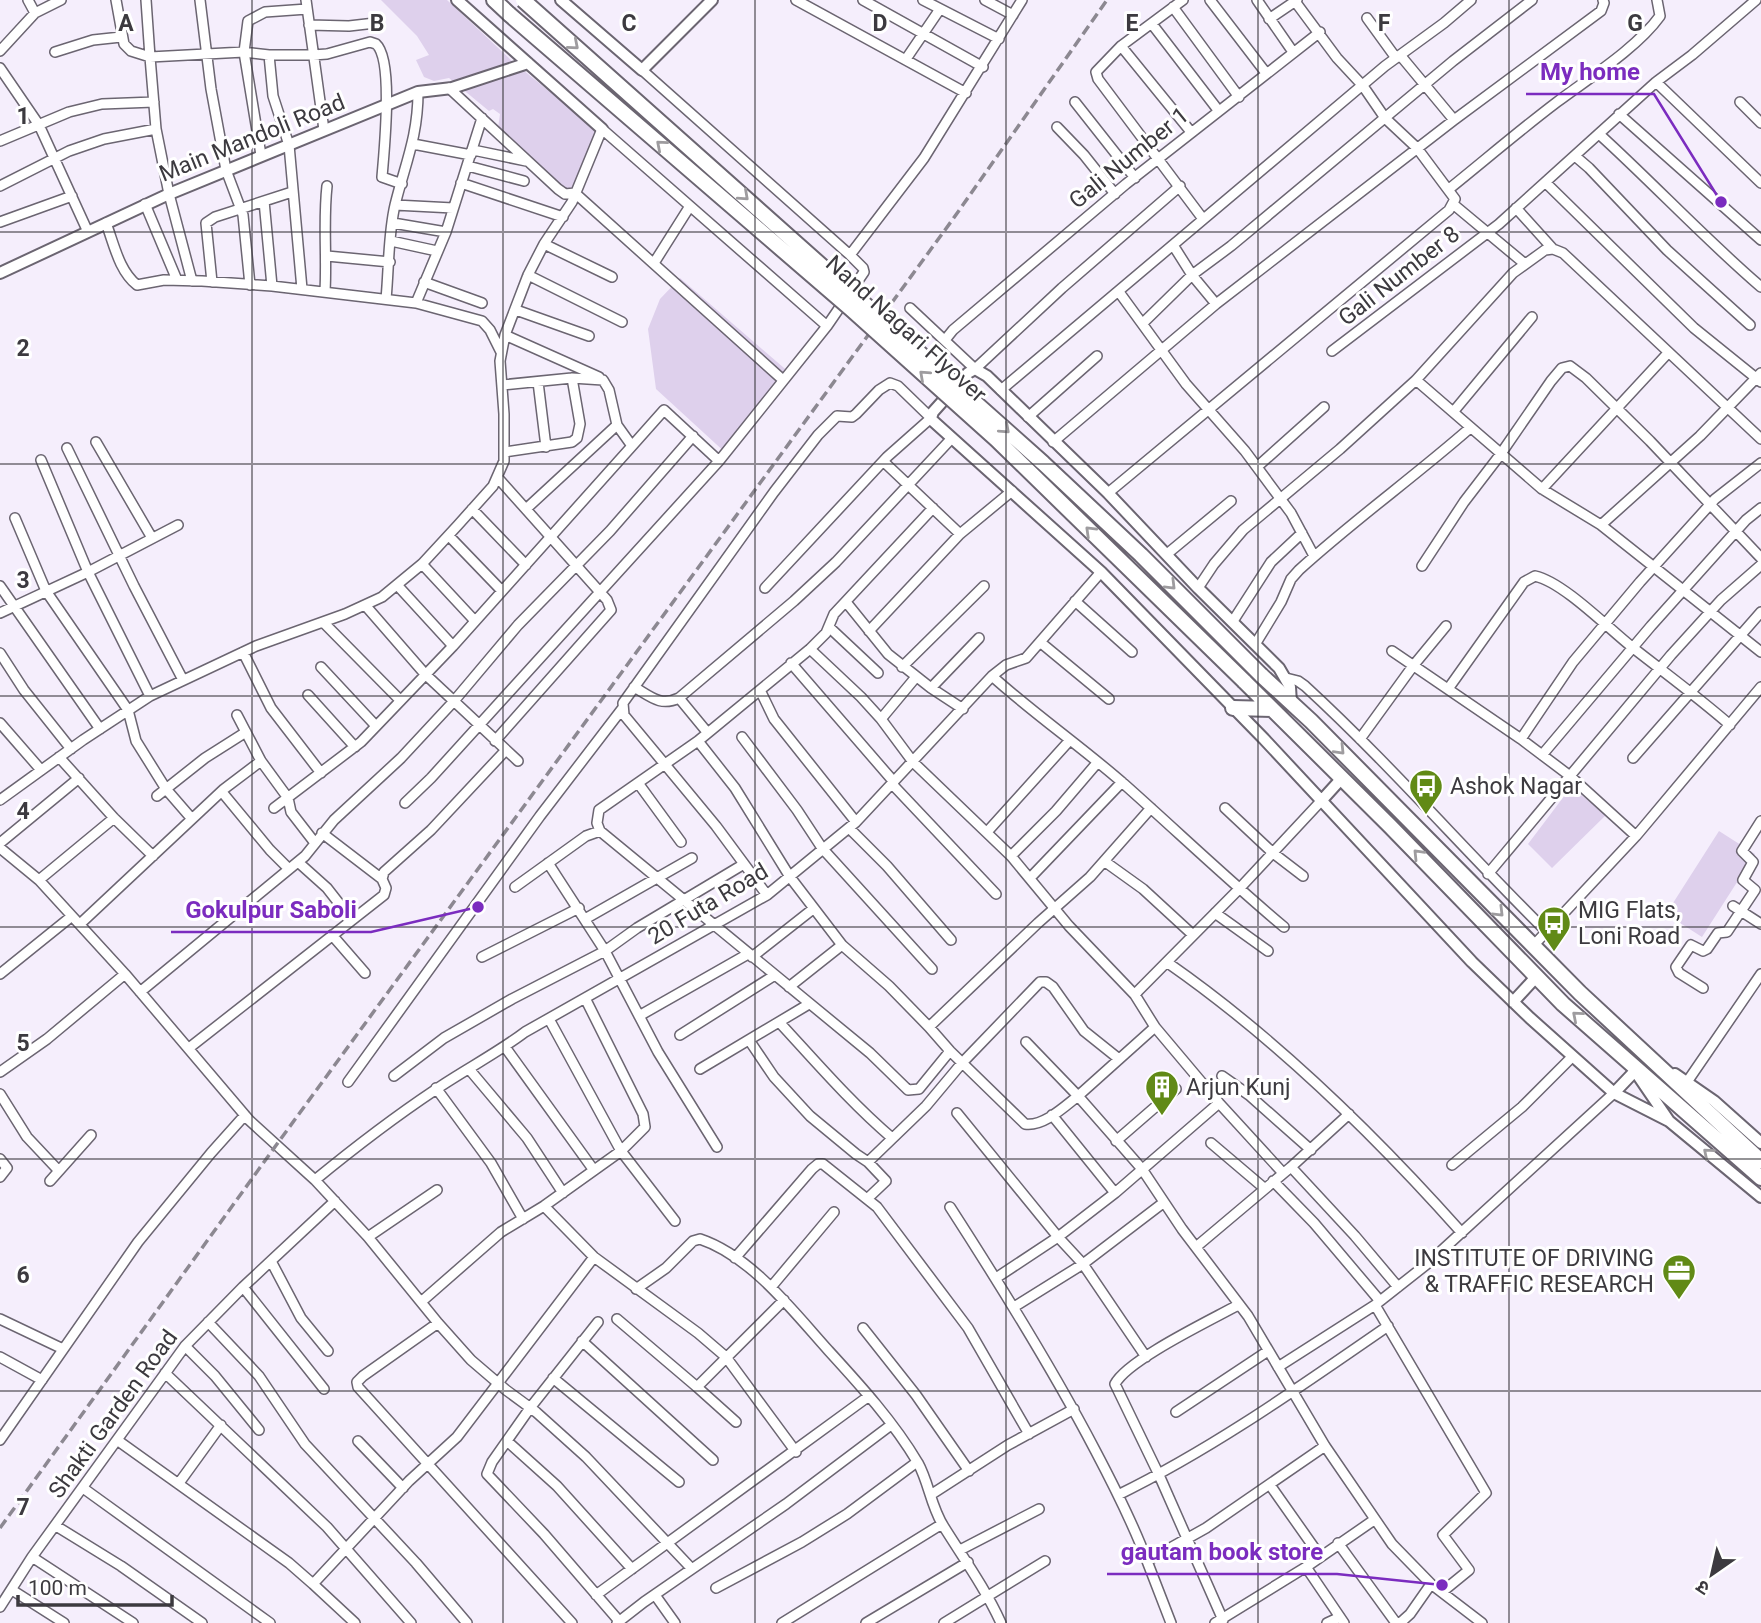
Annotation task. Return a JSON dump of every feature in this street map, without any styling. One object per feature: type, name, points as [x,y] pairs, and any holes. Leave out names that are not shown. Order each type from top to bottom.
[{"type":"highway","name":"Nand Nagari Flyover","points":[[494,0],[851,309],[996,439],[1342,778],[1563,1004],[1632,1066],[1687,1103]]},
{"type":"highway","name":"Nand Nagari Flyover","points":[[523,0],[1043,463],[1141,555],[1641,1051],[1687,1103]]},
{"type":"highway","points":[[1233,708],[1272,709]]},
{"type":"highway","points":[[1687,1103],[1761,1161]]},
{"type":"highway","points":[[1687,1103],[1761,1178]]},
{"type":"street","points":[[28,0],[35,13]]},
{"type":"street","points":[[0,51],[42,7],[61,0]]},
{"type":"street","points":[[116,0],[124,44],[131,51],[150,57],[244,52],[313,55],[327,54],[370,42],[376,44],[382,53],[388,106],[382,177],[402,184]]},
{"type":"street","points":[[146,0],[156,129],[169,194],[192,281]]},
{"type":"street","points":[[200,0],[226,170],[241,209],[250,285]]},
{"type":"street","points":[[457,0],[827,326]]},
{"type":"street","points":[[405,803],[431,778],[478,723],[719,461],[864,276],[863,268],[850,255],[561,0]]},
{"type":"street","points":[[642,71],[712,0]]},
{"type":"street","points":[[796,0],[966,93]]},
{"type":"street","points":[[863,0],[983,67]]},
{"type":"street","points":[[923,0],[999,39]]},
{"type":"street","points":[[985,0],[1013,15]]},
{"type":"street","points":[[850,255],[924,158],[983,67],[1022,0]]},
{"type":"street","points":[[1183,0],[1121,46],[1096,72],[1098,79],[1203,219]]},
{"type":"street","points":[[1210,0],[1266,73]]},
{"type":"street","points":[[1257,0],[1293,52]]},
{"type":"street","points":[[1108,493],[1449,210],[1455,199],[1417,148],[1385,118],[1295,0],[1269,19]]},
{"type":"street","points":[[1001,390],[1398,56],[1444,23],[1470,0]]},
{"type":"street","points":[[1143,323],[1192,275],[1532,0]]},
{"type":"street","points":[[1054,442],[1216,304],[1601,10],[1603,0]]},
{"type":"street","points":[[1448,190],[1645,33],[1660,16],[1657,0]]},
{"type":"street","name":"Gali Number 8","points":[[1332,351],[1488,232],[1656,82],[1759,0]]},
{"type":"street","points":[[261,155],[244,52],[248,21],[265,12],[306,4],[324,130]]},
{"type":"street","points":[[1173,7],[1238,97]]},
{"type":"street","points":[[906,60],[940,9]]},
{"type":"street","points":[[1367,18],[1454,120]]},
{"type":"street","points":[[309,26],[375,23]]},
{"type":"street","points":[[1152,24],[1218,110]]},
{"type":"street","name":"Gali Number 1","points":[[945,340],[953,330],[1115,194],[1320,32]]},
{"type":"street","points":[[55,52],[93,40],[121,37]]},
{"type":"street","points":[[1121,46],[1191,132]]},
{"type":"street","points":[[269,55],[273,96],[289,145],[302,289]]},
{"type":"street","name":"Main Mandoli Road","points":[[0,273],[145,204],[418,92],[449,89],[528,63]]},
{"type":"street","points":[[0,68],[39,125],[88,232]]},
{"type":"street","points":[[1656,82],[1761,183]]},
{"type":"street","points":[[449,89],[565,194],[575,193],[783,380]]},
{"type":"street","points":[[386,299],[395,205],[413,144],[418,116],[418,92]]},
{"type":"street","points":[[0,141],[69,112],[102,104],[154,102]]},
{"type":"street","points":[[1076,102],[1135,178]]},
{"type":"street","points":[[1740,102],[1761,123]]},
{"type":"street","points":[[1619,114],[1761,240]]},
{"type":"street","points":[[416,303],[446,232],[482,118]]},
{"type":"street","points":[[1057,127],[1115,194]]},
{"type":"street","points":[[0,186],[69,151],[104,139],[156,129]]},
{"type":"street","points":[[0,800],[71,748],[150,696],[243,652],[324,623],[382,597],[398,586],[449,536],[498,478],[505,452],[501,352],[505,335],[528,275],[575,193],[601,129]]},
{"type":"street","points":[[1600,134],[1720,251],[1761,287]]},
{"type":"street","points":[[413,144],[528,161]]},
{"type":"street","points":[[1575,156],[1667,250],[1750,325]]},
{"type":"street","points":[[468,166],[524,181]]},
{"type":"street","points":[[461,183],[563,217]]},
{"type":"street","points":[[1546,183],[1695,328],[1759,378],[1601,524]]},
{"type":"street","points":[[325,291],[327,256],[324,218],[327,186]]},
{"type":"street","points":[[765,588],[884,461],[931,418],[933,412],[968,373],[1180,186]]},
{"type":"street","points":[[212,282],[205,227],[215,217],[292,192]]},
{"type":"street","points":[[0,222],[72,195]]},
{"type":"street","points":[[264,201],[272,286]]},
{"type":"street","points":[[145,204],[177,280]]},
{"type":"street","points":[[1453,204],[1525,264]]},
{"type":"street","points":[[395,205],[453,208]]},
{"type":"street","points":[[654,262],[690,206]]},
{"type":"street","points":[[1516,208],[1553,249],[1563,253],[1761,439]]},
{"type":"street","points":[[106,223],[122,267],[133,282],[144,285],[177,280],[272,286],[416,303],[482,321],[490,330],[501,352]]},
{"type":"street","points":[[393,223],[446,232]]},
{"type":"street","points":[[391,241],[437,251]]},
{"type":"street","points":[[544,244],[612,276]]},
{"type":"street","points":[[1173,245],[1192,275],[1216,304]]},
{"type":"street","points":[[1198,588],[1243,530],[1281,500],[1416,380],[1513,273],[1545,250],[1553,249]]},
{"type":"street","points":[[327,256],[390,262]]},
{"type":"street","points":[[528,275],[622,322]]},
{"type":"street","points":[[424,282],[482,303]]},
{"type":"street","points":[[1119,292],[1186,384],[1257,467],[1281,500],[1314,556]]},
{"type":"street","points":[[911,308],[1108,493],[1198,588],[1256,643],[1286,678],[1290,687],[1291,703]]},
{"type":"street","points":[[516,310],[589,336]]},
{"type":"street","points":[[1454,411],[1532,317]]},
{"type":"street","points":[[505,335],[603,380],[609,390],[617,425],[632,446]]},
{"type":"street","points":[[1542,489],[1668,352]]},
{"type":"street","points":[[1028,416],[1097,356]]},
{"type":"street","points":[[1422,566],[1464,502],[1551,381],[1566,366],[1586,378],[1616,407],[1761,558]]},
{"type":"street","points":[[502,385],[572,378],[603,380]]},
{"type":"street","points":[[505,452],[572,442],[580,433],[572,378]]},
{"type":"street","points":[[1416,380],[1542,489],[1601,524],[1761,652]]},
{"type":"street","points":[[538,382],[546,447]]},
{"type":"street","points":[[767,895],[716,825],[624,715],[623,703],[774,492],[832,420],[837,416],[852,417],[879,390],[890,383],[898,386],[1101,572],[1513,1002],[1614,1093],[1669,1121],[1761,1197]]},
{"type":"street","points":[[1257,467],[1324,407]]},
{"type":"street","points":[[274,808],[355,747],[376,726],[453,646],[664,410],[719,461]]},
{"type":"street","points":[[526,509],[617,425]]},
{"type":"street","points":[[1256,643],[1281,602],[1291,579],[1361,516],[1409,481],[1470,428]]},
{"type":"street","points":[[140,992],[298,862],[323,833],[401,758],[454,701],[518,625],[610,531],[693,436]]},
{"type":"street","points":[[634,687],[666,703],[678,698],[794,601],[836,562],[952,438]]},
{"type":"street","points":[[96,442],[152,538]]},
{"type":"street","points":[[67,449],[183,680]]},
{"type":"street","points":[[41,460],[88,572],[150,696]]},
{"type":"street","points":[[884,461],[960,534]]},
{"type":"street","points":[[1521,739],[1573,662],[1655,566],[1709,506],[1761,463]]},
{"type":"street","points":[[495,741],[610,614],[611,606],[498,478]]},
{"type":"street","points":[[869,631],[960,534],[1012,491]]},
{"type":"street","points":[[1167,554],[1231,501]]},
{"type":"street","points":[[933,508],[831,618],[830,628],[810,649],[698,741],[599,810],[597,822],[600,831],[870,1053],[908,1090],[919,1089],[950,1051]]},
{"type":"street","points":[[1542,755],[1632,647],[1735,532],[1761,508]]},
{"type":"street","points":[[472,509],[526,565]]},
{"type":"street","points":[[15,518],[46,591],[128,710],[136,741],[166,789],[192,819]]},
{"type":"street","points":[[0,613],[88,572],[178,525]]},
{"type":"street","points":[[1233,621],[1271,562],[1302,533]]},
{"type":"street","points":[[449,536],[502,591]]},
{"type":"street","points":[[422,564],[475,621]]},
{"type":"street","points":[[1488,874],[1660,668],[1711,611],[1761,565]]},
{"type":"street","name":"20 Futa Road","points":[[315,1180],[362,1141],[436,1088],[525,1032],[767,895],[852,825],[992,676],[1006,665],[1026,658],[1101,572]]},
{"type":"street","points":[[1448,689],[1524,582],[1535,576],[1552,584],[1692,691],[1730,725]]},
{"type":"street","points":[[0,586],[100,729]]},
{"type":"street","points":[[398,586],[453,646]]},
{"type":"street","points":[[902,667],[984,586]]},
{"type":"street","points":[[1074,601],[1132,652]]},
{"type":"street","points":[[846,602],[902,667],[963,709]]},
{"type":"street","points":[[365,606],[425,674],[518,761]]},
{"type":"street","points":[[1633,758],[1761,612]]},
{"type":"street","points":[[324,623],[400,700]]},
{"type":"street","points":[[1360,739],[1446,626]]},
{"type":"street","points":[[830,628],[878,673]]},
{"type":"street","points":[[931,688],[979,638]]},
{"type":"street","points":[[1040,642],[1109,699]]},
{"type":"street","points":[[810,649],[861,697],[913,762],[988,832],[1030,878],[1054,909],[1135,995],[1156,1027],[1219,1103],[1355,1236],[1398,1287]]},
{"type":"street","points":[[1392,651],[1521,739],[1570,776],[1636,836]]},
{"type":"street","points":[[243,652],[271,708],[321,773]]},
{"type":"street","points":[[0,653],[24,690],[71,748]]},
{"type":"street","points":[[791,663],[893,783],[996,894]]},
{"type":"street","points":[[321,667],[376,726]]},
{"type":"street","points":[[992,676],[1014,697],[1122,782],[1284,927]]},
{"type":"street","points":[[881,719],[916,677]]},
{"type":"street","points":[[1286,678],[1305,686],[1360,739],[1547,932]]},
{"type":"street","points":[[1533,946],[1636,836],[1761,687]]},
{"type":"street","points":[[760,690],[774,719],[852,825],[951,940]]},
{"type":"street","points":[[308,695],[355,747]]},
{"type":"street","points":[[678,698],[707,732]]},
{"type":"street","points":[[348,1082],[540,816],[622,709]]},
{"type":"street","points":[[237,715],[261,761],[288,798],[291,812],[315,843]]},
{"type":"street","points":[[0,723],[41,770]]},
{"type":"street","points":[[158,796],[205,758],[246,732]]},
{"type":"street","points":[[741,737],[797,810],[822,848],[932,969]]},
{"type":"street","points":[[988,832],[1070,740]]},
{"type":"street","points":[[698,741],[735,788],[790,877],[842,945],[929,1027],[1025,1124],[1036,1124],[1078,1096],[1156,1027]]},
{"type":"street","points":[[382,879],[384,872],[431,831],[505,751]]},
{"type":"street","points":[[59,757],[114,818],[153,856]]},
{"type":"street","points":[[80,924],[192,819],[261,761]]},
{"type":"street","points":[[1010,856],[1056,811],[1097,763]]},
{"type":"street","points":[[79,778],[0,846],[39,880],[80,924],[246,1115],[315,1180],[368,1237],[471,1360],[586,1457],[692,1569]]},
{"type":"street","points":[[1135,995],[1342,778]]},
{"type":"street","points":[[1030,878],[1122,782]]},
{"type":"street","points":[[638,783],[681,842]]},
{"type":"street","points":[[222,792],[289,869]]},
{"type":"street","points":[[929,1027],[1090,877],[1151,808]]},
{"type":"street","points":[[1225,808],[1273,853],[1303,876]]},
{"type":"street","points":[[39,880],[114,818]]},
{"type":"street","points":[[1703,988],[1679,973],[1676,967],[1691,945],[1703,951],[1718,933],[1727,932],[1755,890],[1744,880],[1753,862],[1742,851],[1761,821]]},
{"type":"street","points":[[515,887],[586,836],[600,831]]},
{"type":"street","points":[[189,1048],[384,895],[386,888],[382,879],[323,833]]},
{"type":"street","points":[[585,919],[692,858]]},
{"type":"street","points":[[1104,861],[1143,889],[1193,934]]},
{"type":"street","points":[[298,862],[327,888],[352,920]]},
{"type":"street","points":[[548,863],[605,951],[658,1052],[717,1147]]},
{"type":"street","points":[[394,1076],[444,1038],[605,951],[637,928],[744,864]]},
{"type":"street","points":[[1733,906],[1761,924]]},
{"type":"street","points":[[482,957],[579,908]]},
{"type":"street","points":[[639,1016],[750,956],[813,909]]},
{"type":"street","points":[[1215,913],[1268,951]]},
{"type":"street","points":[[0,974],[72,916]]},
{"type":"street","points":[[332,935],[365,973]]},
{"type":"street","points":[[789,987],[842,945]]},
{"type":"street","points":[[1168,963],[1258,1031],[1349,1114],[1410,1174],[1462,1233]]},
{"type":"street","points":[[0,1072],[47,1039],[125,974]]},
{"type":"street","points":[[1687,1082],[1761,974]]},
{"type":"street","points":[[680,1035],[775,975]]},
{"type":"street","points":[[1513,1002],[1536,976]]},
{"type":"street","points":[[868,1162],[926,1106],[962,1063],[1040,982],[1046,982],[1053,987],[1084,1031],[1119,1059]]},
{"type":"street","points":[[421,1302],[501,1232],[563,1193],[642,1133],[646,1119],[585,998]]},
{"type":"street","points":[[700,1069],[808,1004]]},
{"type":"street","points":[[549,1019],[621,1150],[675,1221]]},
{"type":"street","points":[[779,1022],[860,1111],[892,1138]]},
{"type":"street","points":[[749,1040],[774,1077],[810,1115],[868,1162],[886,1181],[867,1199]]},
{"type":"street","points":[[1026,1042],[1142,1169],[1163,1203],[1248,1316],[1325,1446],[1391,1544],[1432,1584],[1482,1623]]},
{"type":"street","points":[[505,1047],[593,1169]]},
{"type":"street","points":[[1641,1051],[1714,1101],[1761,1143]]},
{"type":"street","points":[[1452,1165],[1522,1107],[1572,1057]]},
{"type":"street","points":[[1278,1367],[1378,1303],[1462,1233],[1614,1093],[1632,1066],[1669,1121]]},
{"type":"street","points":[[469,1069],[527,1138],[563,1193]]},
{"type":"street","points":[[1222,1076],[1249,1095],[1311,1150]]},
{"type":"street","points":[[436,1088],[491,1163],[523,1219]]},
{"type":"street","points":[[1116,1141],[1176,1089]]},
{"type":"street","points":[[0,1094],[27,1137],[59,1171]]},
{"type":"street","points":[[996,1278],[1058,1237],[1115,1193],[1219,1103]]},
{"type":"street","points":[[957,1113],[1083,1264],[1146,1357]]},
{"type":"street","points":[[1196,1247],[1311,1150],[1349,1114]]},
{"type":"street","points":[[0,1440],[138,1242],[246,1115]]},
{"type":"street","points":[[1052,1115],[1115,1193]]},
{"type":"street","points":[[50,1181],[91,1135]]},
{"type":"street","points":[[1211,1143],[1264,1188]]},
{"type":"street","points":[[0,1159],[6,1168],[0,1177]]},
{"type":"street","points":[[735,1258],[818,1164],[823,1164],[877,1207],[968,1328],[1029,1434]]},
{"type":"street","points":[[1273,1181],[1314,1223],[1378,1303],[1388,1326],[1486,1493],[1443,1535],[1469,1570],[1442,1592]]},
{"type":"street","points":[[368,1237],[437,1190]]},
{"type":"street","name":"Shakti Garden Road","points":[[0,1607],[32,1557],[185,1346],[243,1287],[335,1201]]},
{"type":"street","points":[[1014,1307],[1083,1264],[1163,1203]]},
{"type":"street","points":[[544,1206],[594,1257],[698,1333],[726,1357],[796,1452]]},
{"type":"street","points":[[950,1207],[1014,1307],[1074,1409],[1118,1494],[1171,1623]]},
{"type":"street","points":[[772,1286],[834,1212]]},
{"type":"street","points":[[636,1289],[666,1268],[693,1241],[700,1239],[735,1258],[772,1286],[869,1396],[917,1462],[942,1524],[988,1595],[1000,1622]]},
{"type":"street","points":[[313,1584],[344,1548],[476,1413],[594,1257]]},
{"type":"street","points":[[271,1261],[301,1318],[328,1351]]},
{"type":"street","points":[[243,1287],[324,1389]]},
{"type":"street","points":[[697,1387],[784,1300]]},
{"type":"street","points":[[1238,1305],[1146,1357],[1119,1377],[1115,1384],[1159,1475],[1219,1621],[1307,1567],[1374,1520]]},
{"type":"street","points":[[0,1319],[63,1349]]},
{"type":"street","points":[[617,1319],[736,1422]]},
{"type":"street","points":[[208,1322],[260,1376],[305,1444],[375,1517],[467,1623]]},
{"type":"street","points":[[598,1322],[530,1408],[492,1462],[487,1474],[597,1595],[618,1622],[786,1504],[891,1425]]},
{"type":"street","points":[[438,1323],[363,1376],[357,1382],[361,1391],[572,1623]]},
{"type":"street","points":[[1118,1494],[1159,1475],[1292,1393],[1388,1326]]},
{"type":"street","points":[[863,1328],[916,1395],[969,1471]]},
{"type":"street","points":[[582,1341],[713,1460]]},
{"type":"street","points":[[185,1346],[215,1376],[259,1430]]},
{"type":"street","points":[[1176,1412],[1268,1351]]},
{"type":"street","points":[[0,1357],[42,1380]]},
{"type":"street","points":[[164,1373],[327,1527],[411,1623]]},
{"type":"street","points":[[553,1378],[679,1482]]},
{"type":"street","points":[[597,1595],[869,1396]]},
{"type":"street","points":[[932,1494],[1074,1409]]},
{"type":"street","points":[[179,1483],[221,1425]]},
{"type":"street","points":[[117,1440],[289,1563],[355,1623]]},
{"type":"street","points":[[358,1441],[403,1488]]},
{"type":"street","points":[[507,1441],[557,1486],[632,1569]]},
{"type":"street","points":[[1147,1561],[1270,1485],[1325,1446]]},
{"type":"street","points":[[716,1588],[774,1558],[848,1514],[917,1462]]},
{"type":"street","points":[[1270,1485],[1320,1556]]},
{"type":"street","points":[[83,1488],[270,1623]]},
{"type":"street","points":[[960,1550],[1039,1509]]},
{"type":"street","points":[[782,1623],[942,1524]]},
{"type":"street","points":[[56,1526],[121,1566],[202,1623]]},
{"type":"street","points":[[1338,1543],[1398,1623],[1410,1614],[1432,1584]]},
{"type":"street","points":[[32,1557],[133,1623]]},
{"type":"street","points":[[944,1623],[1045,1560]]},
{"type":"street","points":[[866,1623],[968,1562]]},
{"type":"street","points":[[1307,1567],[1342,1620],[1327,1623]]},
{"type":"street","points":[[12,1590],[64,1623]]},
{"type":"street","points":[[655,1595],[675,1623]]},
{"type":"shaded area","points":[[381,0],[447,0],[512,61],[598,131],[574,190],[564,191],[498,128],[500,114],[493,109],[489,111],[449,78],[434,81],[424,77],[416,60],[429,55],[417,36]]},
{"type":"shaded area","points":[[680,278],[791,374],[728,455],[656,389],[648,329],[660,299]]},
{"type":"shaded area","points":[[1571,787],[1606,815],[1552,868],[1528,844]]},
{"type":"shaded area","points":[[1719,831],[1755,854],[1702,937],[1666,914]]},
{"type":"railway","points":[[0,1528],[953,219],[1107,0]]},
{"type":"place","name":"My home","points":[[1721,202]]},
{"type":"place","name":"Ashok Nagar","points":[[1426,816]]},
{"type":"place","name":"Gokulpur Saboli","points":[[478,907]]},
{"type":"place","name":"MIG Flats, Loni Road","points":[[1554,953]]},
{"type":"place","name":"Arjun Kunj","points":[[1162,1117]]},
{"type":"place","name":"INSTITUTE OF DRIVING & TRAFFIC RESEARCH","points":[[1679,1301]]},
{"type":"place","name":"gautam book store","points":[[1442,1585]]}]
